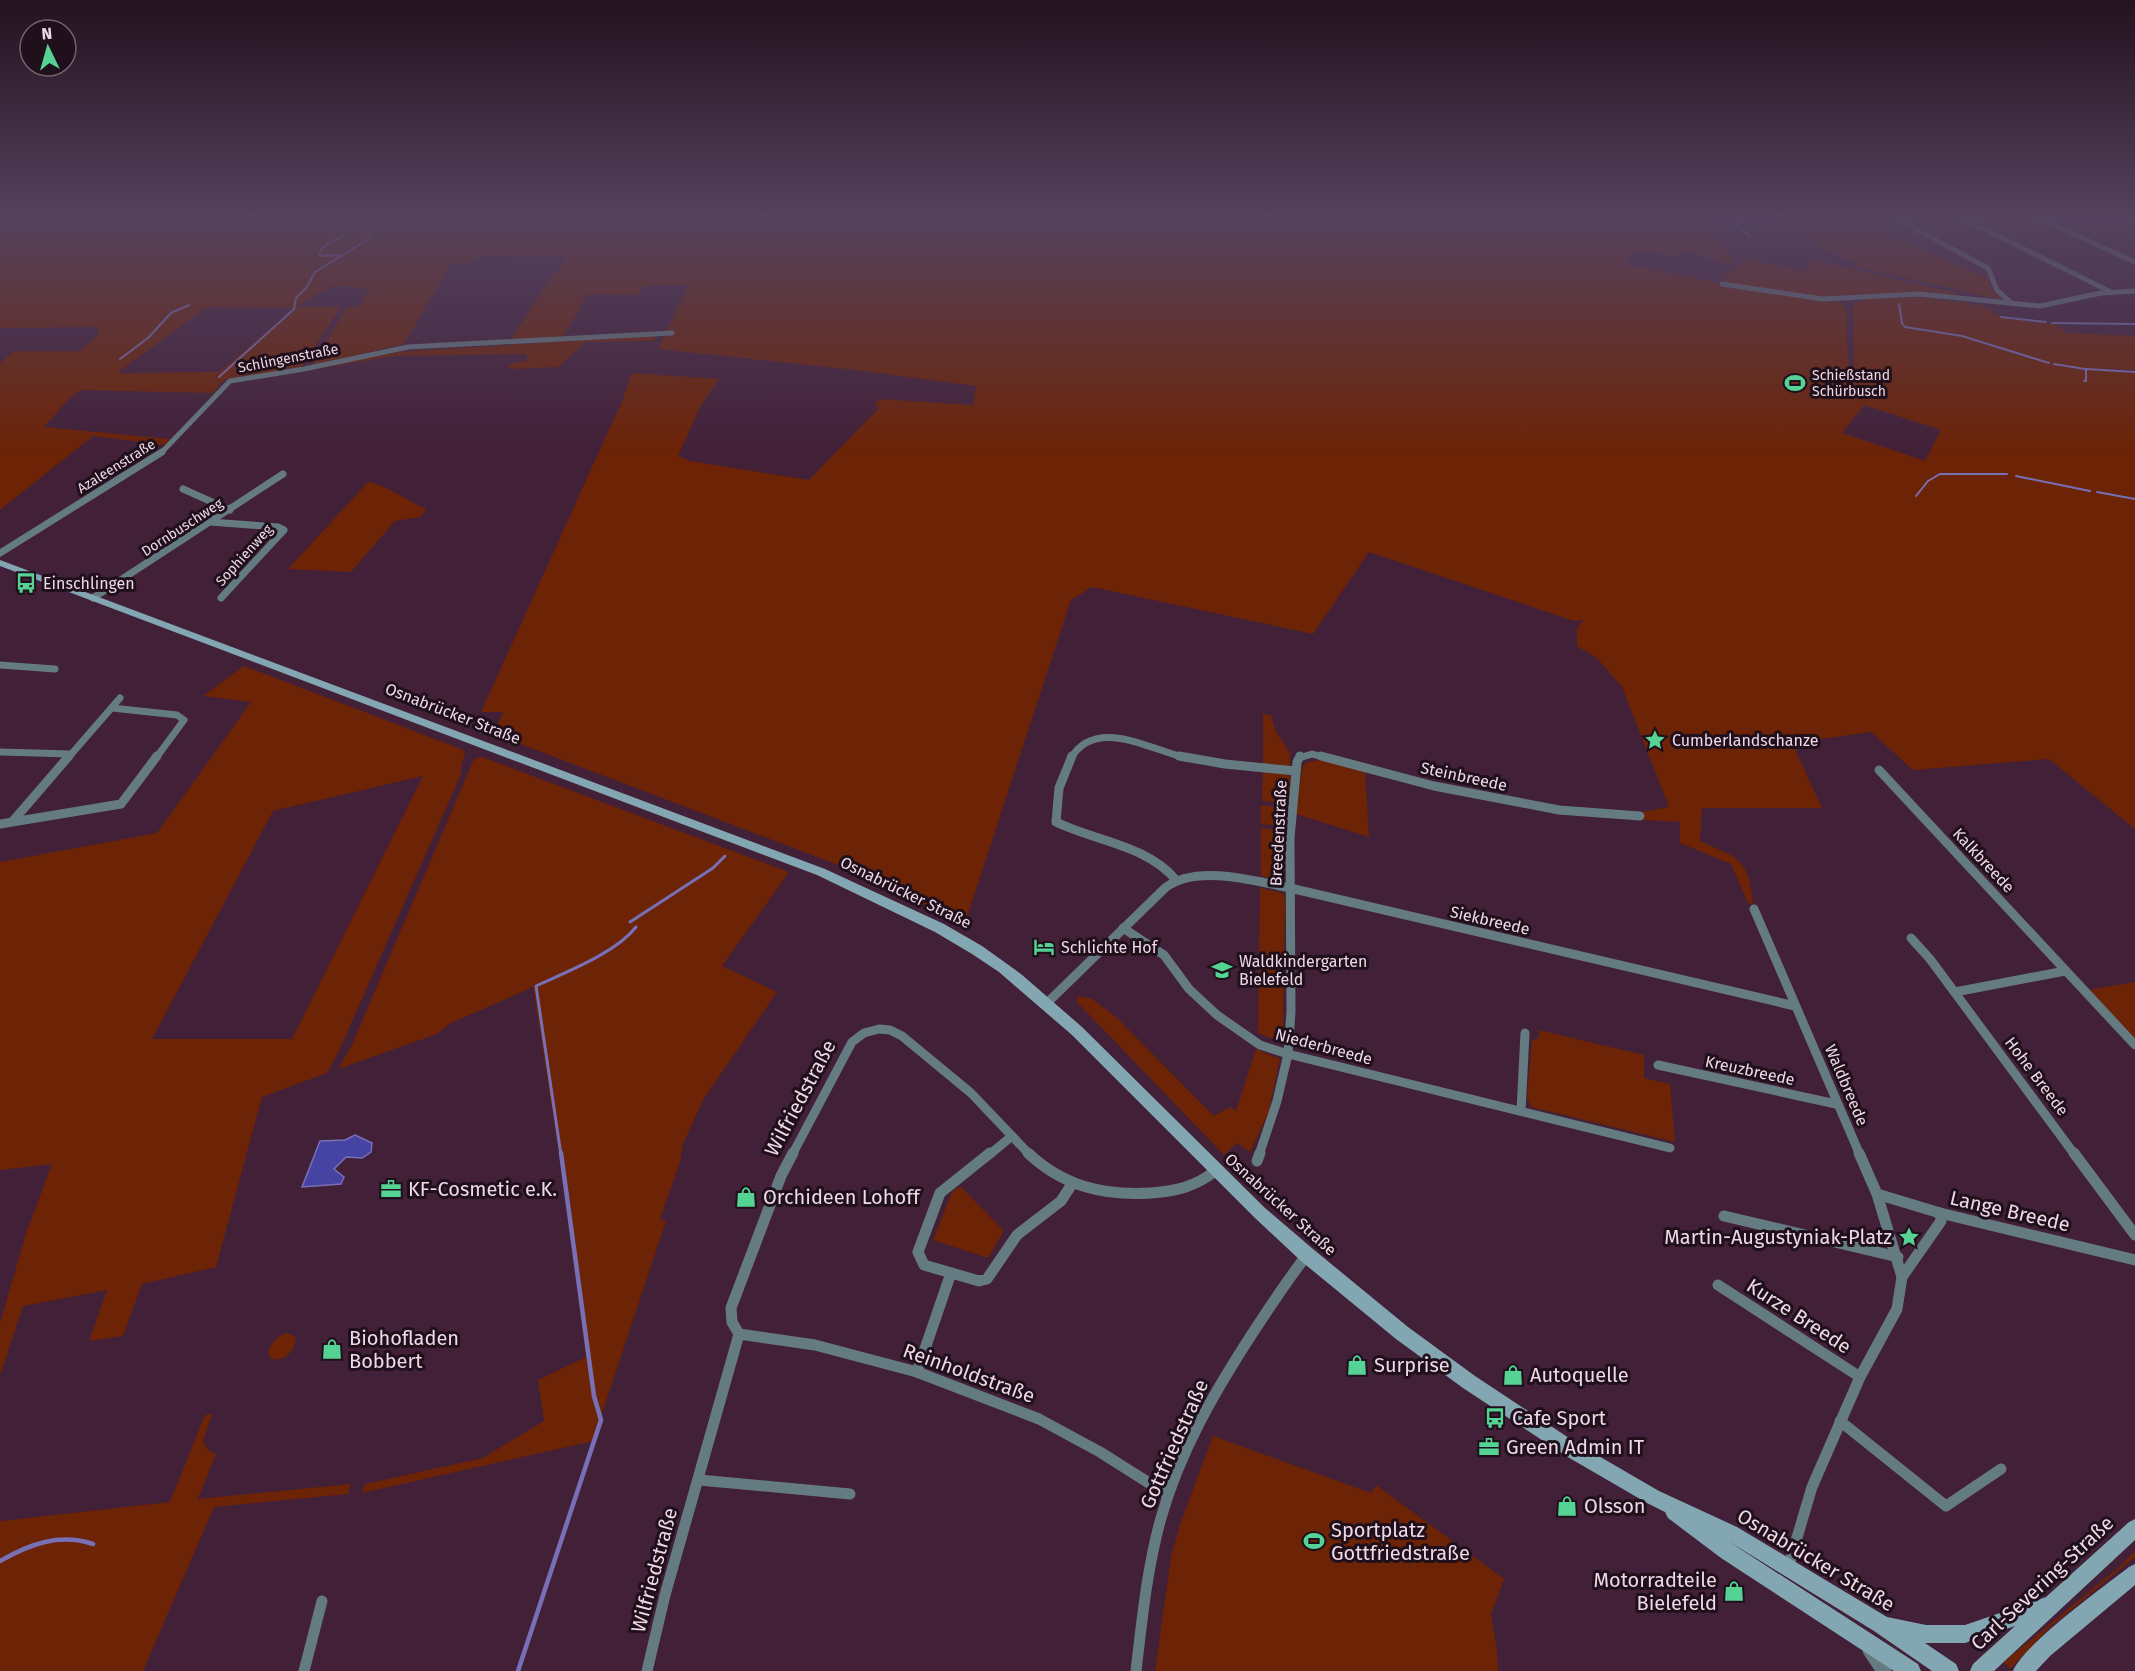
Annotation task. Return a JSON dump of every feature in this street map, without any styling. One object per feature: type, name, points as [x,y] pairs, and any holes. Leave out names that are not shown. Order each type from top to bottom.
[{"type":"main road","name":"Osnabrücker Straße","points":[[0,562],[821,872],[907,911],[958,939],[1005,970],[1077,1031],[1215,1170],[1307,1255],[1402,1333],[1469,1382],[1572,1450],[1653,1497],[1731,1533],[1881,1624],[1949,1671]]},
{"type":"main road","name":"Osnabrücker Straße","points":[[1653,1497],[1727,1552],[1911,1671]]},
{"type":"main road","name":"Carl-Severing-Straße","points":[[1980,1671],[2135,1528]]},
{"type":"main road","points":[[2023,1671],[2043,1649],[2135,1573]]},
{"type":"main road","points":[[1881,1624],[1926,1634],[1965,1634],[2051,1604]]},
{"type":"main road","points":[[2036,1671],[2043,1649]]},
{"type":"street","points":[[1808,297],[1823,299],[1862,297]]},
{"type":"street","points":[[1949,297],[2043,306],[2087,297]]},
{"type":"street","points":[[2005,297],[2011,303]]},
{"type":"street","name":"Schlingenstraße","points":[[230,381],[304,369],[408,347],[672,333]]},
{"type":"street","name":"Azaleenstraße","points":[[0,553],[161,453],[230,381]]},
{"type":"street","name":"Dornbuschweg","points":[[93,598],[283,474]]},
{"type":"street","points":[[183,489],[230,510]]},
{"type":"street","name":"Sophienweg","points":[[210,522],[278,527],[284,530],[221,598]]},
{"type":"street","points":[[0,665],[55,669]]},
{"type":"street","points":[[13,822],[120,698]]},
{"type":"street","points":[[0,824],[121,804],[184,720],[177,715],[112,708]]},
{"type":"street","name":"Breedenstraße","points":[[1176,880],[1172,872],[1154,860],[1073,832],[1056,822],[1058,792],[1068,761],[1077,747],[1091,738],[1113,737],[1183,757],[1296,771],[1290,838],[1291,1012],[1288,1054],[1278,1101],[1257,1161]]},
{"type":"street","points":[[0,752],[71,754]]},
{"type":"street","name":"Steinbreede","points":[[1296,771],[1300,756],[1312,754],[1434,786],[1548,808],[1640,816]]},
{"type":"street","name":"Kalkbreede","points":[[1879,770],[2135,1045]]},
{"type":"street","name":"Siekbreede","points":[[1176,880],[1204,876],[1258,881],[1795,1006]]},
{"type":"street","points":[[1046,1004],[1156,895],[1176,880]]},
{"type":"street","name":"Waldbreede","points":[[1754,909],[1836,1104],[1877,1194],[1898,1257],[1902,1277],[1897,1309],[1860,1377],[1840,1421],[1810,1493],[1788,1568]]},
{"type":"street","name":"Niederbreede","points":[[1123,928],[1164,955],[1189,989],[1217,1015],[1260,1045],[1288,1054],[1670,1148]]},
{"type":"street","name":"Hohe Breede","points":[[1911,938],[1955,992],[2135,1235]]},
{"type":"street","points":[[1955,992],[2066,971]]},
{"type":"street","name":"Wilfriedstraße","points":[[647,1671],[665,1595],[739,1334],[732,1322],[731,1308],[773,1196],[804,1129],[852,1042],[862,1034],[874,1030],[888,1030],[911,1042],[969,1091],[1012,1136],[1047,1168],[1072,1184],[1114,1194],[1149,1193],[1195,1186],[1215,1170]]},
{"type":"street","points":[[1521,1110],[1525,1033]]},
{"type":"street","name":"Kreuzbreede","points":[[1658,1065],[1836,1104]]},
{"type":"street","points":[[1012,1136],[947,1185],[935,1202],[918,1252],[924,1265],[980,1281],[987,1279],[1017,1234],[1061,1201],[1072,1184]]},
{"type":"street","name":"Lange Breede","points":[[1877,1194],[1940,1213],[2135,1260]]},
{"type":"street","name":"Waldbreede","points":[[1902,1277],[1941,1221],[1940,1213]]},
{"type":"street","points":[[1724,1216],[1898,1257]]},
{"type":"street","name":"Gottfriedstraße","points":[[1136,1671],[1153,1549],[1168,1495],[1211,1398],[1293,1272],[1307,1255]]},
{"type":"street","points":[[917,1372],[951,1273]]},
{"type":"street","name":"Kurze Breede","points":[[1718,1285],[1860,1377]]},
{"type":"street","name":"Reinholdstraße","points":[[739,1334],[815,1344],[917,1372],[1039,1419],[1100,1452],[1168,1495]]},
{"type":"street","points":[[1840,1421],[1946,1506],[2001,1469]]},
{"type":"street","points":[[699,1480],[850,1494]]},
{"type":"street","points":[[304,1671],[322,1601]]},
{"type":"street","points":[[1861,1637],[1884,1671]]},
{"type":"shaded area","points":[[0,297],[313,297],[297,307],[341,307],[301,368],[230,378],[224,380],[213,393],[80,390],[44,427],[170,439],[165,445],[93,436],[0,510],[0,363],[14,351],[79,351],[99,335],[96,327],[0,328]],"holes":[[[207,307],[295,308],[219,372],[117,373]]]},
{"type":"shaded area","points":[[364,297],[432,297],[404,344],[312,365],[347,307],[359,307]]},
{"type":"shaded area","points":[[538,297],[586,297],[563,337],[511,340]]},
{"type":"shaded area","points":[[683,297],[1799,297],[1841,303],[1847,311],[1847,346],[1850,366],[1854,368],[1853,303],[1874,298],[1922,297],[1981,305],[2003,318],[2054,324],[2067,333],[2135,336],[2135,370],[2100,368],[2135,372],[2135,829],[2049,759],[1913,770],[1871,732],[1792,743],[1822,808],[1702,808],[1700,841],[1732,856],[1744,868],[1753,904],[1748,903],[1731,864],[1680,843],[1680,822],[1644,820],[1642,812],[1669,807],[1622,687],[1597,658],[1577,646],[1577,628],[1584,620],[1574,621],[1369,552],[1313,634],[1092,587],[1071,600],[964,926],[902,892],[841,866],[494,734],[503,712],[481,712],[622,401],[632,373],[719,379],[701,405],[678,456],[690,461],[809,480],[879,408],[875,404],[878,399],[973,405],[976,386],[855,370],[658,349]],"holes":[[[1864,405],[1941,430],[1925,461],[1842,433]]]},
{"type":"shaded area","points":[[657,335],[654,341],[585,342],[559,367],[513,369],[508,366],[527,361],[527,354],[394,356],[280,375],[399,352]]},
{"type":"shaded area","points":[[368,482],[390,490],[426,509],[421,517],[395,521],[351,572],[288,569]]},
{"type":"shaded area","points":[[244,666],[461,749],[465,752],[460,771],[462,772],[339,1051],[327,1073],[262,1097],[216,1267],[142,1284],[123,1336],[89,1341],[107,1290],[23,1306],[0,1376],[0,1323],[26,1233],[52,1164],[0,1170],[0,862],[157,833],[251,702],[203,696]],"holes":[[[423,776],[292,1039],[152,1039],[273,811]]]},
{"type":"shaded area","points":[[1263,714],[1271,715],[1275,730],[1290,753],[1290,766],[1263,763]]},
{"type":"shaded area","points":[[482,757],[789,872],[722,966],[777,992],[703,1100],[683,1144],[680,1162],[660,1219],[666,1221],[593,1441],[362,1493],[365,1484],[483,1458],[544,1421],[538,1380],[586,1357],[563,1179],[533,987],[449,1024],[437,1034],[338,1069],[351,1047],[474,759]]},
{"type":"shaded area","points":[[1318,760],[1365,771],[1369,837],[1296,814],[1302,768],[1306,763]]},
{"type":"shaded area","points":[[1263,770],[1288,774],[1294,781],[1290,803],[1262,801]]},
{"type":"shaded area","points":[[1261,805],[1289,809],[1286,826],[1261,824]]},
{"type":"shaded area","points":[[1261,828],[1285,831],[1284,875],[1276,879],[1261,876]]},
{"type":"shaded area","points":[[1260,888],[1283,893],[1285,900],[1283,1043],[1258,1033]]},
{"type":"shaded area","points":[[2135,982],[2135,1041],[2088,990]]},
{"type":"shaded area","points":[[1078,996],[1092,999],[1116,1017],[1214,1116],[1230,1107],[1236,1111],[1256,1049],[1280,1059],[1268,1114],[1250,1152],[1237,1143],[1224,1155],[1076,1001]]},
{"type":"shaded area","points":[[1539,1030],[1644,1055],[1644,1078],[1670,1084],[1675,1142],[1531,1107],[1527,1098],[1532,1040],[1539,1038]]},
{"type":"shaded area","points":[[355,1135],[372,1143],[371,1152],[362,1158],[346,1157],[334,1169],[344,1177],[341,1184],[302,1187],[320,1141],[345,1140]]},
{"type":"shaded area","points":[[960,1186],[1004,1231],[988,1258],[933,1240],[952,1192]]},
{"type":"shaded area","points":[[286,1333],[293,1335],[296,1340],[293,1349],[280,1359],[271,1359],[268,1353],[272,1343]]},
{"type":"shaded area","points":[[212,1414],[203,1441],[208,1450],[216,1454],[198,1499],[351,1484],[348,1494],[214,1507],[143,1671],[0,1671],[0,1521],[170,1502],[205,1415]]},
{"type":"shaded area","name":"Sportplatz Gottfriedstraße","points":[[1213,1436],[1371,1493],[1376,1485],[1504,1579],[1491,1614],[1498,1671],[1155,1671],[1171,1557],[1180,1524]]},
{"type":"shaded area","points":[[2135,1551],[2135,1557],[2048,1629],[2010,1669],[2004,1662],[2119,1567]]},
{"type":"waterway","points":[[219,377],[294,309],[297,297]]},
{"type":"waterway","points":[[1899,304],[1902,323],[1905,327],[1962,336],[2049,363]]},
{"type":"waterway","points":[[120,359],[148,338],[171,313],[189,305]]},
{"type":"waterway","points":[[2001,317],[2046,322]]},
{"type":"waterway","points":[[2052,323],[2135,324]]},
{"type":"waterway","points":[[2054,364],[2085,369]]},
{"type":"waterway","points":[[2084,381],[2086,381],[2086,369],[2135,372]]},
{"type":"waterway","points":[[1916,496],[1928,481],[1940,474],[2007,474]]},
{"type":"waterway","points":[[2016,476],[2090,491]]},
{"type":"waterway","points":[[2097,492],[2135,499]]},
{"type":"waterway","points":[[630,922],[713,868],[725,856]]},
{"type":"waterway","points":[[561,1155],[536,986],[603,953],[636,927]]},
{"type":"waterway","points":[[518,1671],[601,1420],[594,1396],[561,1153]]},
{"type":"waterway","points":[[0,1561],[45,1542],[68,1540],[93,1544]]},
{"type":"place","name":"Schießstand Schürbusch","points":[[1795,383]]},
{"type":"place","name":"Einschlingen","points":[[26,583]]},
{"type":"place","name":"Cumberlandschanze","points":[[1655,740]]},
{"type":"place","name":"Schlichte Hof","points":[[1044,947]]},
{"type":"place","name":"Waldkindergarten Bielefeld","points":[[1222,970]]},
{"type":"place","name":"KF-Cosmetic e.K.","points":[[391,1189]]},
{"type":"place","name":"Orchideen Lohoff","points":[[746,1197]]},
{"type":"place","name":"Martin-Augustyniak-Platz","points":[[1909,1237]]},
{"type":"place","name":"Biohofladen Bobbert","points":[[332,1349]]},
{"type":"place","name":"Surprise","points":[[1357,1365]]},
{"type":"place","name":"Autoquelle","points":[[1513,1375]]},
{"type":"place","name":"Cafe Sport","points":[[1495,1418]]},
{"type":"place","name":"Green Admin IT","points":[[1489,1447]]},
{"type":"place","name":"Olsson","points":[[1567,1506]]},
{"type":"place","name":"Sportplatz Gottfriedstraße","points":[[1314,1541]]},
{"type":"place","name":"Motorradteile Bielefeld","points":[[1734,1591]]}]
